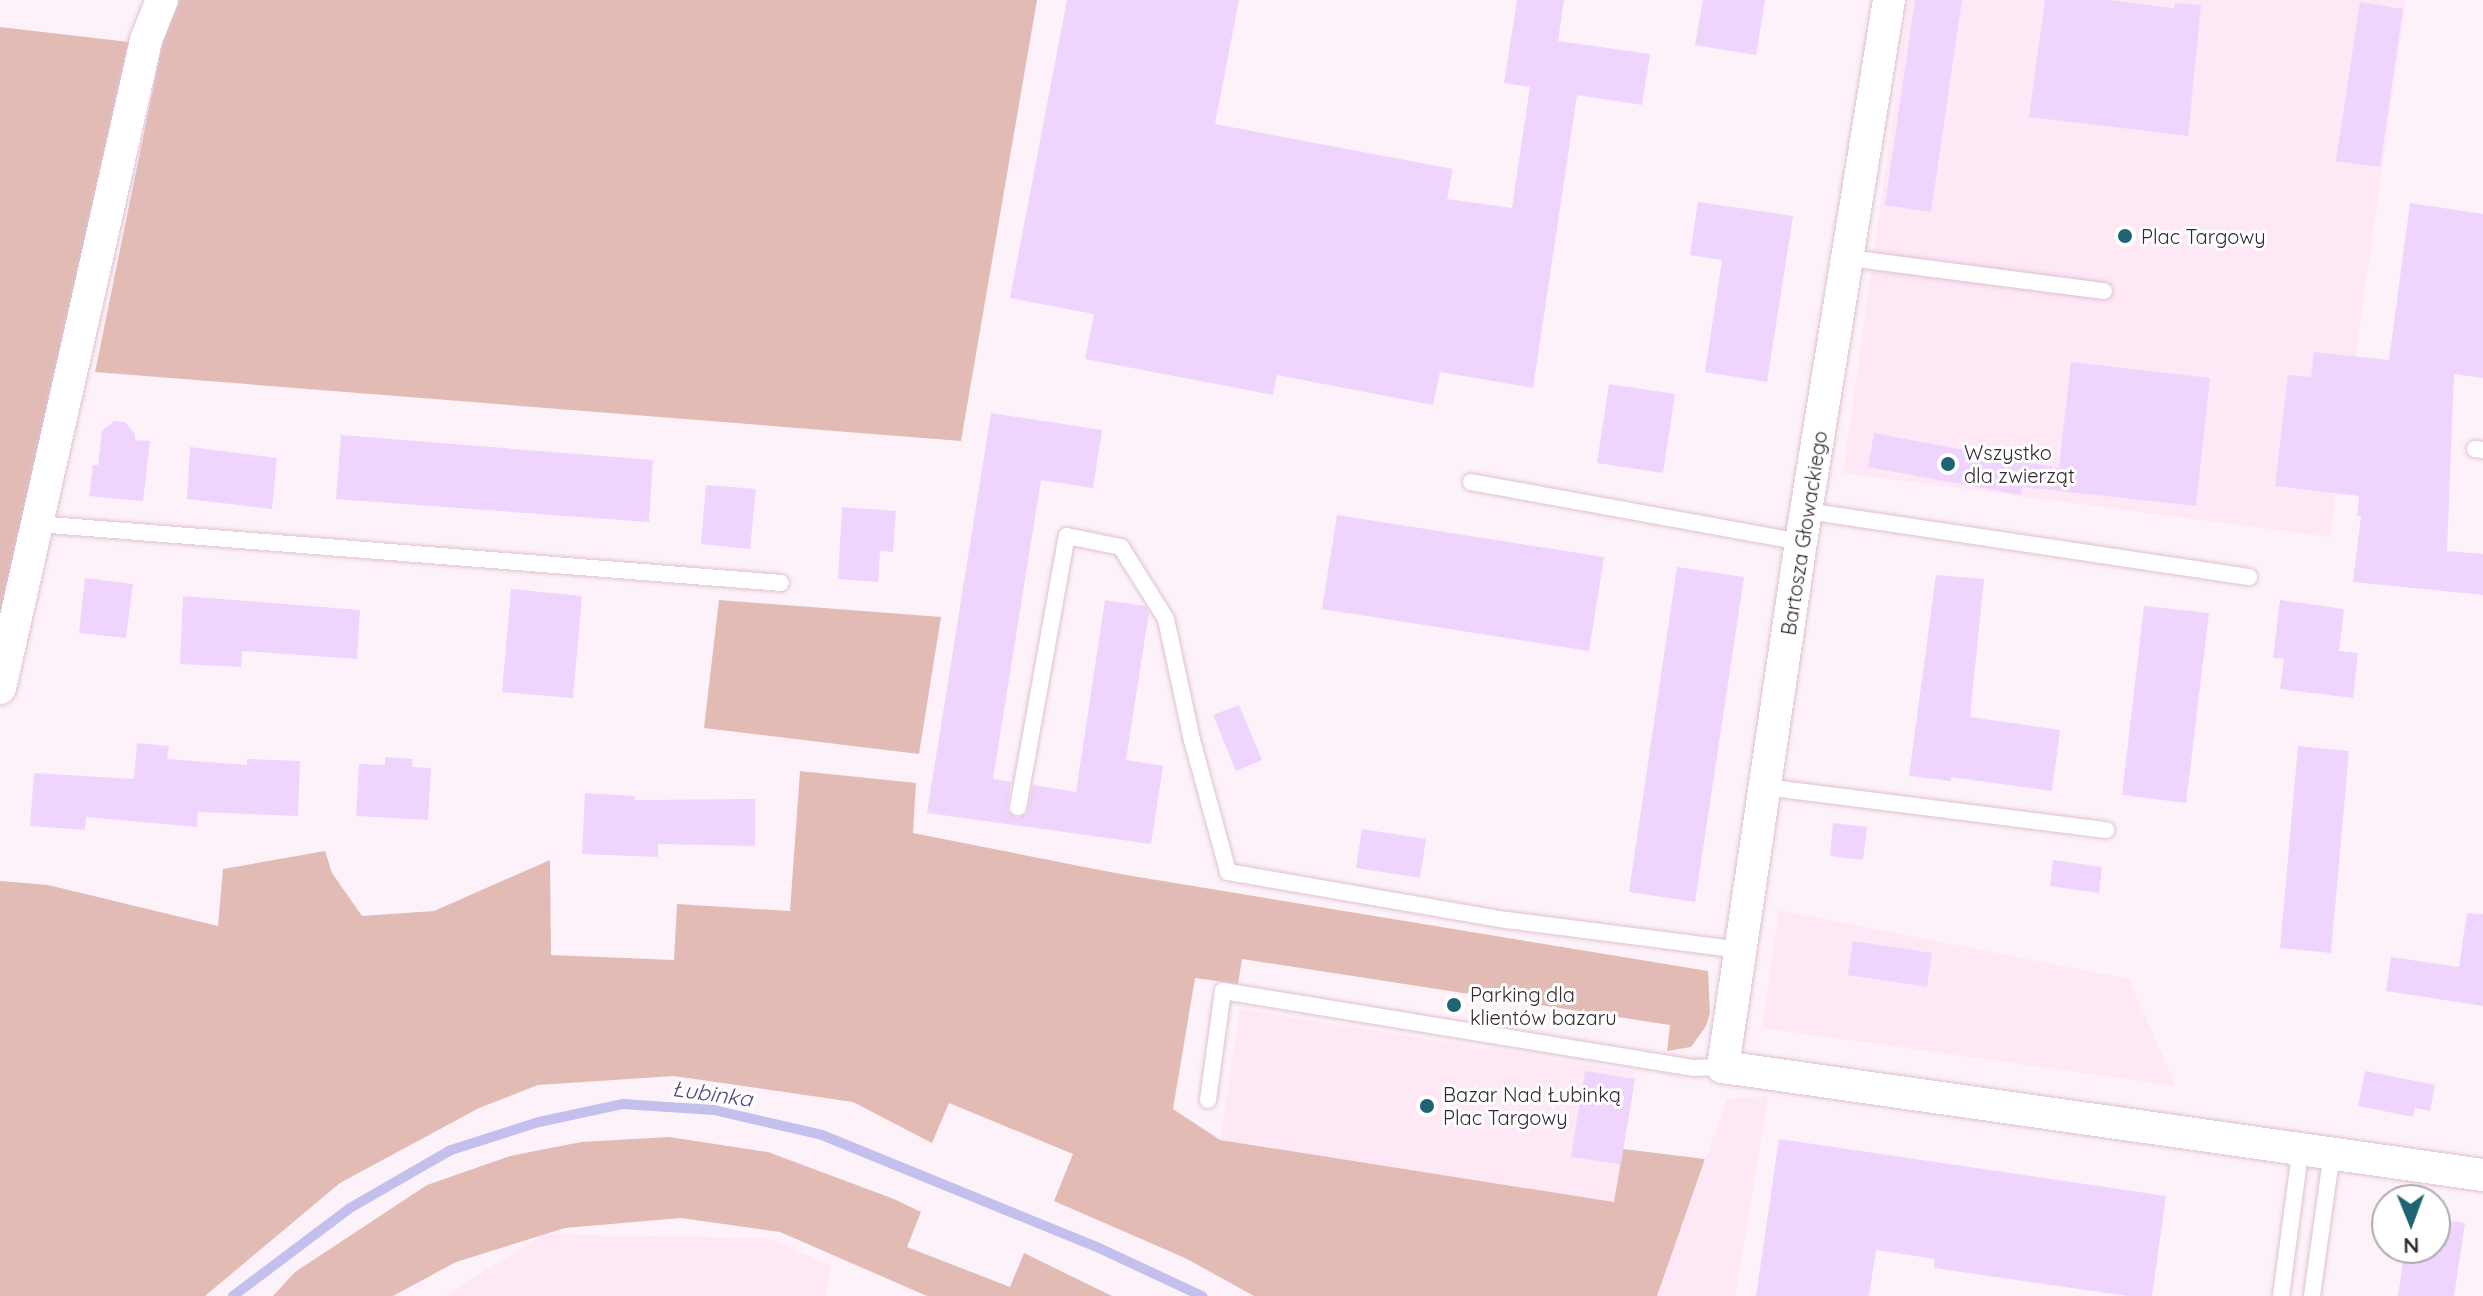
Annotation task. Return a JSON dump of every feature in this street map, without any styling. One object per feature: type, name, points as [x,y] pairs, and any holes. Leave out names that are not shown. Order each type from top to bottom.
[{"type":"street","points":[[0,688],[146,40],[162,0]]},
{"type":"street","name":"Bartosza Głowackiego","points":[[1723,1067],[1804,526],[1889,0]]},
{"type":"street","points":[[1723,1067],[2483,1175]]},
{"type":"lane","points":[[1849,258],[2104,291]]},
{"type":"lane","points":[[1471,482],[1804,526],[2249,577]]},
{"type":"lane","points":[[37,524],[781,583]]},
{"type":"lane","points":[[1018,807],[1067,536],[1121,547],[1166,619],[1192,740],[1228,872],[1507,920],[1741,950]]},
{"type":"lane","points":[[1765,787],[2106,830]]},
{"type":"lane","points":[[1208,1100],[1223,991],[1693,1068],[1723,1067]]},
{"type":"lane","points":[[2281,1296],[2317,1149]]},
{"type":"lane","points":[[2312,1296],[2317,1149]]},
{"type":"shaded area","points":[[177,0],[1037,0],[961,441],[95,372],[163,40]]},
{"type":"shaded area","name":"Plac Targowy","points":[[1909,0],[2406,0],[2330,537],[1843,473]]},
{"type":"shaded area","points":[[0,27],[129,42],[0,617]]},
{"type":"shaded area","points":[[719,600],[941,617],[919,754],[704,728]]},
{"type":"shaded area","points":[[800,771],[916,783],[913,833],[1120,874],[1708,971],[1710,1013],[1706,1026],[1691,1047],[1667,1051],[1670,1025],[1242,959],[1238,984],[1195,978],[1173,1109],[1220,1140],[1614,1202],[1623,1149],[1705,1159],[1657,1296],[1254,1296],[1185,1258],[1054,1201],[1073,1154],[949,1103],[932,1143],[853,1102],[674,1076],[538,1085],[479,1108],[340,1183],[205,1296],[0,1296],[0,881],[48,885],[218,926],[223,869],[325,851],[332,873],[362,916],[434,911],[550,860],[551,955],[674,960],[677,904],[790,911]]},
{"type":"shaded area","points":[[1779,910],[2129,979],[2176,1086],[1762,1028]]},
{"type":"shaded area","name":"Bazar Nad Łubinką Plac Targowy","points":[[1240,1009],[1635,1072],[1614,1202],[1220,1140]]},
{"type":"shaded area","points":[[1768,1096],[1735,1296],[1657,1296],[1727,1099]]},
{"type":"shaded area","points":[[669,1137],[768,1152],[894,1199],[921,1212],[907,1247],[1010,1287],[1024,1253],[1112,1296],[927,1296],[780,1232],[681,1218],[565,1228],[456,1262],[393,1296],[273,1296],[295,1272],[427,1185],[510,1156],[581,1142]]},
{"type":"shaded area","points":[[544,1234],[768,1238],[831,1266],[826,1296],[444,1296]]},
{"type":"building","points":[[1067,0],[1239,0],[1215,124],[1453,169],[1447,199],[1512,208],[1530,87],[1504,83],[1517,0],[1564,0],[1558,41],[1650,54],[1642,105],[1577,95],[1533,388],[1440,372],[1433,405],[1277,375],[1273,395],[1085,359],[1094,314],[1010,298]]},
{"type":"building","points":[[1703,0],[1765,0],[1756,55],[1695,45]]},
{"type":"building","points":[[1915,0],[1962,0],[1931,212],[1885,205]]},
{"type":"building","points":[[2045,0],[2109,0],[2174,8],[2175,3],[2201,5],[2188,136],[2029,117]]},
{"type":"building","points":[[2360,2],[2403,9],[2380,167],[2336,161]]},
{"type":"building","points":[[1698,202],[1793,216],[1767,382],[1705,372],[1722,260],[1690,255]]},
{"type":"building","points":[[2410,203],[2483,214],[2483,378],[2454,374],[2447,551],[2483,554],[2483,595],[2353,582],[2361,516],[2357,516],[2359,496],[2275,486],[2288,375],[2311,377],[2314,352],[2389,360]]},
{"type":"building","points":[[2071,362],[2210,378],[2196,506],[2022,487],[2021,495],[1868,467],[1874,433],[2059,468]]},
{"type":"building","points":[[1609,384],[1675,394],[1663,473],[1597,463]]},
{"type":"building","points":[[991,413],[1102,430],[1093,488],[1041,480],[993,779],[1011,782],[1007,810],[1017,818],[1027,813],[1033,785],[1076,792],[1105,600],[1145,606],[1149,612],[1126,760],[1163,766],[1151,844],[927,813]]},
{"type":"building","points":[[114,421],[125,422],[135,434],[135,440],[150,441],[143,501],[89,496],[93,465],[98,465],[102,431]]},
{"type":"building","points":[[341,435],[653,460],[649,522],[336,499]]},
{"type":"building","points":[[190,447],[277,458],[272,509],[187,499]]},
{"type":"building","points":[[706,485],[756,489],[750,549],[701,544]]},
{"type":"building","points":[[842,507],[896,511],[893,552],[880,551],[878,582],[838,579]]},
{"type":"building","points":[[1337,515],[1604,557],[1589,651],[1322,609]]},
{"type":"building","points":[[1677,567],[1744,577],[1695,902],[1629,892]]},
{"type":"building","points":[[1936,575],[1984,579],[1970,717],[2060,730],[2052,791],[1951,777],[1951,781],[1909,776]]},
{"type":"building","points":[[85,578],[133,584],[126,638],[79,633]]},
{"type":"building","points":[[511,589],[582,596],[573,698],[502,692]]},
{"type":"building","points":[[183,596],[360,610],[357,659],[242,651],[241,667],[180,664]]},
{"type":"building","points":[[2280,600],[2344,609],[2339,651],[2358,653],[2353,698],[2280,689],[2284,659],[2273,658]]},
{"type":"building","points":[[2144,606],[2209,613],[2186,803],[2122,795]]},
{"type":"building","points":[[1239,705],[1262,760],[1236,771],[1213,715]]},
{"type":"building","points":[[137,743],[169,746],[167,759],[247,765],[247,759],[300,761],[298,816],[198,812],[197,827],[86,817],[85,830],[30,826],[34,773],[134,779]]},
{"type":"building","points":[[2298,746],[2349,751],[2331,953],[2280,948]]},
{"type":"building","points":[[385,757],[413,759],[412,767],[431,768],[428,820],[356,816],[359,764],[385,765]]},
{"type":"building","points":[[585,793],[635,796],[635,800],[755,799],[755,846],[658,844],[658,857],[582,854]]},
{"type":"building","points":[[1833,823],[1867,827],[1863,860],[1830,856]]},
{"type":"building","points":[[1362,829],[1426,839],[1420,878],[1356,868]]},
{"type":"building","points":[[2053,860],[2102,867],[2099,893],[2050,886]]},
{"type":"building","points":[[2467,913],[2483,914],[2483,1006],[2386,991],[2391,957],[2459,967]]},
{"type":"building","points":[[1853,941],[1932,953],[1927,987],[1848,975]]},
{"type":"building","points":[[1585,1071],[1635,1079],[1621,1164],[1571,1157]]},
{"type":"building","points":[[2365,1071],[2435,1085],[2430,1111],[2415,1108],[2413,1117],[2358,1106]]},
{"type":"building","points":[[1779,1139],[2166,1196],[2152,1296],[2128,1296],[1934,1268],[1935,1259],[1876,1250],[1869,1296],[1756,1296]]},
{"type":"building","points":[[2451,1221],[2465,1223],[2454,1296],[2398,1296],[2403,1264],[2451,1264]]},
{"type":"waterway","name":"Łubinka","points":[[233,1296],[350,1208],[451,1150],[539,1122],[622,1104],[714,1110],[822,1135],[1099,1248],[1202,1296]]},
{"type":"place","name":"Plac Targowy","points":[[2125,236]]},
{"type":"place","name":"Wszystko dla zwierząt","points":[[1948,464]]},
{"type":"place","name":"Parking dla klientów bazaru","points":[[1454,1005]]},
{"type":"place","name":"Bazar Nad Łubinką Plac Targowy","points":[[1427,1106]]}]
